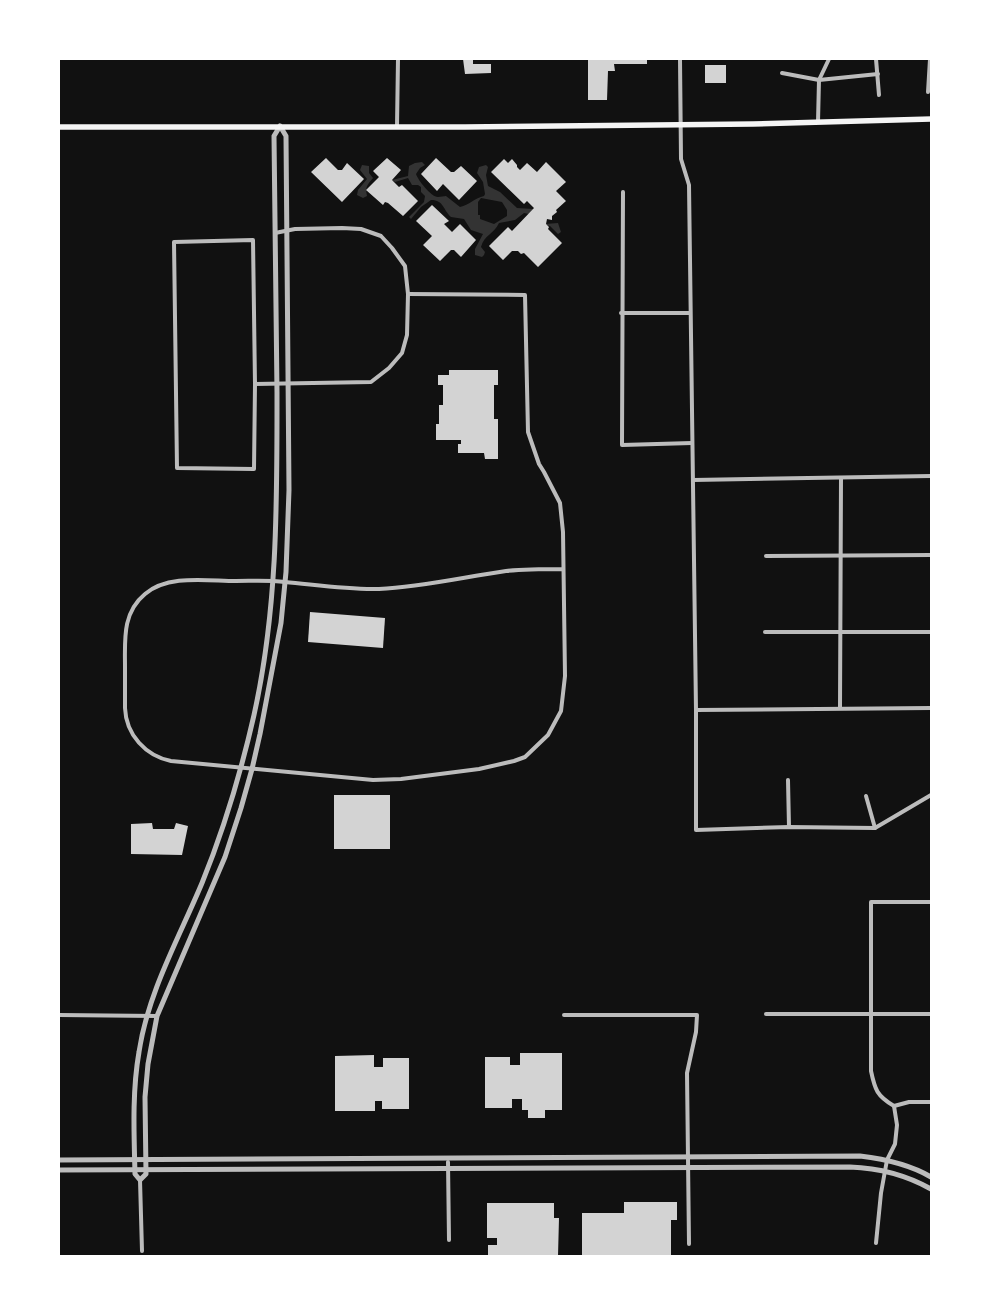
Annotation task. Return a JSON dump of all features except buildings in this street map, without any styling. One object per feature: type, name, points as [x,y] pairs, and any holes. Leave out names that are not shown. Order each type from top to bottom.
[{"type":"main road","points":[[59,127],[465,127],[753,124],[931,119]]},
{"type":"street","points":[[398,59],[398,126]]},
{"type":"street","points":[[680,59],[681,159],[689,185],[696,830],[789,827],[875,828],[930,796],[931,802]]},
{"type":"street","points":[[818,122],[819,80],[829,59]]},
{"type":"street","points":[[876,59],[880,95]]},
{"type":"street","points":[[928,92],[930,59]]},
{"type":"street","points":[[782,73],[819,80],[878,74]]},
{"type":"street","points":[[140,1180],[146,1174],[145,1097],[148,1064],[157,1016],[224,857],[252,769],[273,672],[280,623],[285,582],[289,490],[286,136],[280,126],[274,136],[278,486],[274,581],[264,663],[240,768],[213,853],[157,984],[139,1052],[135,1082],[134,1159],[135,1174],[140,1180],[142,1251]]},
{"type":"street","points":[[623,192],[621,313],[622,445],[692,443]]},
{"type":"street","points":[[255,384],[370,382],[389,368],[402,353],[407,335],[408,294],[405,266],[381,236],[361,229],[295,229],[275,233]]},
{"type":"street","points":[[253,240],[255,384],[254,468],[177,468],[174,242],[253,240]]},
{"type":"street","points":[[408,294],[526,295],[528,432],[539,464],[560,504],[563,532],[565,676],[561,711],[548,734],[525,756],[505,764],[401,779],[352,779],[166,760],[150,753],[139,743],[130,729],[126,715],[126,625],[131,611],[139,599],[152,588],[165,583],[182,581],[274,581],[350,588],[385,588],[412,586],[508,571],[563,569]]},
{"type":"street","points":[[621,313],[689,314]]},
{"type":"street","points":[[693,480],[931,476]]},
{"type":"street","points":[[840,708],[841,478]]},
{"type":"street","points":[[766,556],[931,555]]},
{"type":"street","points":[[765,632],[931,632]]},
{"type":"street","points":[[696,710],[931,708]]},
{"type":"street","points":[[788,780],[789,827]]},
{"type":"street","points":[[866,796],[875,828]]},
{"type":"street","points":[[931,902],[872,902],[871,1071],[875,1089],[883,1100],[894,1106],[909,1102],[931,1102]]},
{"type":"street","points":[[766,1014],[931,1014]]},
{"type":"street","points":[[564,1015],[697,1015],[696,1032],[687,1074],[689,1244]]},
{"type":"street","points":[[59,1016],[157,1016]]},
{"type":"street","points":[[876,1243],[881,1193],[887,1160],[895,1144],[896,1116],[894,1106]]},
{"type":"street","points":[[59,1160],[860,1156],[906,1165],[931,1177]]},
{"type":"street","points":[[448,1162],[449,1240]]},
{"type":"street","points":[[59,1170],[850,1167],[885,1171],[913,1180],[931,1189]]},
{"type":"shaded area","points":[[422,162],[425,165],[416,174],[428,191],[438,197],[446,196],[460,207],[484,196],[483,182],[477,173],[479,167],[486,165],[488,167],[486,175],[488,186],[500,192],[517,208],[533,209],[545,224],[558,223],[561,232],[558,234],[550,226],[543,224],[531,215],[524,213],[515,220],[499,223],[482,243],[481,247],[485,252],[484,255],[482,257],[475,255],[475,249],[483,234],[471,230],[464,219],[451,217],[443,206],[435,200],[431,200],[421,207],[411,219],[409,217],[424,202],[425,196],[421,192],[421,187],[412,185],[408,178],[395,182],[392,180],[408,176],[409,166]],"holes":[[[481,198],[502,202],[507,210],[507,216],[494,224],[480,219],[480,215],[478,215],[478,202]]]},
{"type":"shaded area","points":[[362,165],[369,166],[369,173],[373,178],[367,186],[367,196],[363,198],[357,195],[358,190],[367,179],[360,170]]}]
